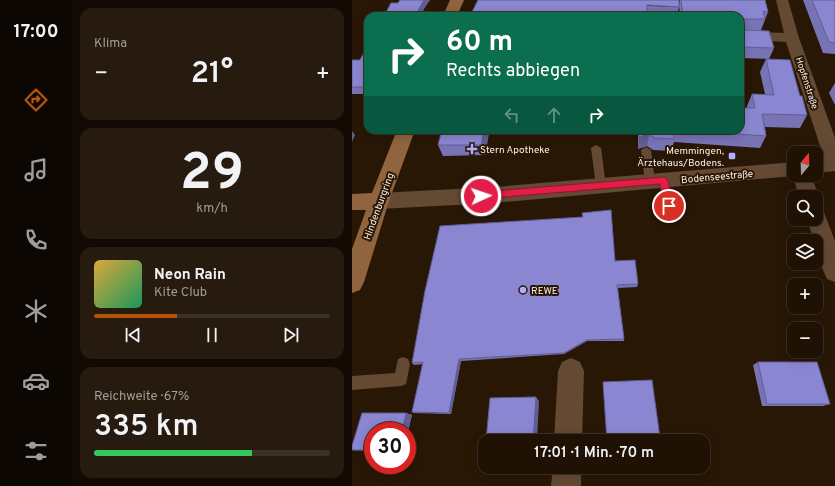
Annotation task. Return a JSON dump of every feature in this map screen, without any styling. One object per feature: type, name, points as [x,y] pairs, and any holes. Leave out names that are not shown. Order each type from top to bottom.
[{"type":"main road","points":[[452,12],[457,0]]},
{"type":"main road","name":"Hindenburgring","points":[[352,282],[379,201],[404,134]]},
{"type":"main road","name":"Bodenseestraße","points":[[352,202],[379,201]]},
{"type":"street","name":"Hopfenstraße","points":[[782,0],[792,38],[835,164]]},
{"type":"street","points":[[744,36],[792,38]]},
{"type":"street","points":[[823,165],[835,164]]},
{"type":"street","name":"Bodenseestraße","points":[[379,201],[494,195],[787,170]]},
{"type":"street","points":[[819,226],[835,272]]},
{"type":"street","points":[[568,434],[571,371]]},
{"type":"street","points":[[566,486],[567,474]]},
{"type":"lane","points":[[596,148],[601,186]]},
{"type":"lane","points":[[646,150],[657,181],[669,206]]},
{"type":"lane","points":[[352,383],[401,379],[403,364]]},
{"type":"building","points":[[400,0],[424,0],[417,12],[386,12],[391,3],[398,3]]},
{"type":"building","points":[[478,0],[679,0],[679,7],[647,5],[647,12],[472,12]]},
{"type":"building","points":[[681,0],[765,0],[768,12],[763,11],[765,19],[744,19],[744,12],[682,12]]},
{"type":"building","points":[[812,0],[835,0],[835,43],[829,42]]},
{"type":"building","points":[[744,30],[769,31],[774,48],[744,47]]},
{"type":"building","points":[[364,52],[364,87],[352,87],[352,60],[360,60]]},
{"type":"building","points":[[766,59],[790,60],[807,115],[762,114],[766,136],[738,134],[744,134],[744,108],[755,108],[752,94],[774,95]]},
{"type":"building","points":[[441,134],[483,134],[481,145],[438,145]]},
{"type":"building","points":[[639,134],[649,134],[639,137]]},
{"type":"building","points":[[649,134],[674,134],[674,139],[655,138]]},
{"type":"building","name":"REWE","points":[[611,210],[615,261],[635,260],[638,284],[617,285],[624,339],[587,340],[564,353],[459,359],[449,413],[412,412],[423,362],[412,363],[425,291],[440,226],[583,217],[582,213]]},
{"type":"building","points":[[758,362],[817,362],[830,404],[767,404]]},
{"type":"building","points":[[652,380],[659,434],[607,434],[603,382]]},
{"type":"building","points":[[536,397],[533,434],[487,434],[490,398]]},
{"type":"building","points":[[362,413],[406,413],[404,422],[364,422],[364,450],[352,450]]},
{"type":"place","name":"Stern Apotheke","points":[[472,149]]},
{"type":"place","name":"Memmingen, Ärztehaus/Bodens.","points":[[732,156]]},
{"type":"place","name":"REWE","points":[[523,290]]},
{"type":"route","points":[[481,196],[664,180],[669,206]]}]
